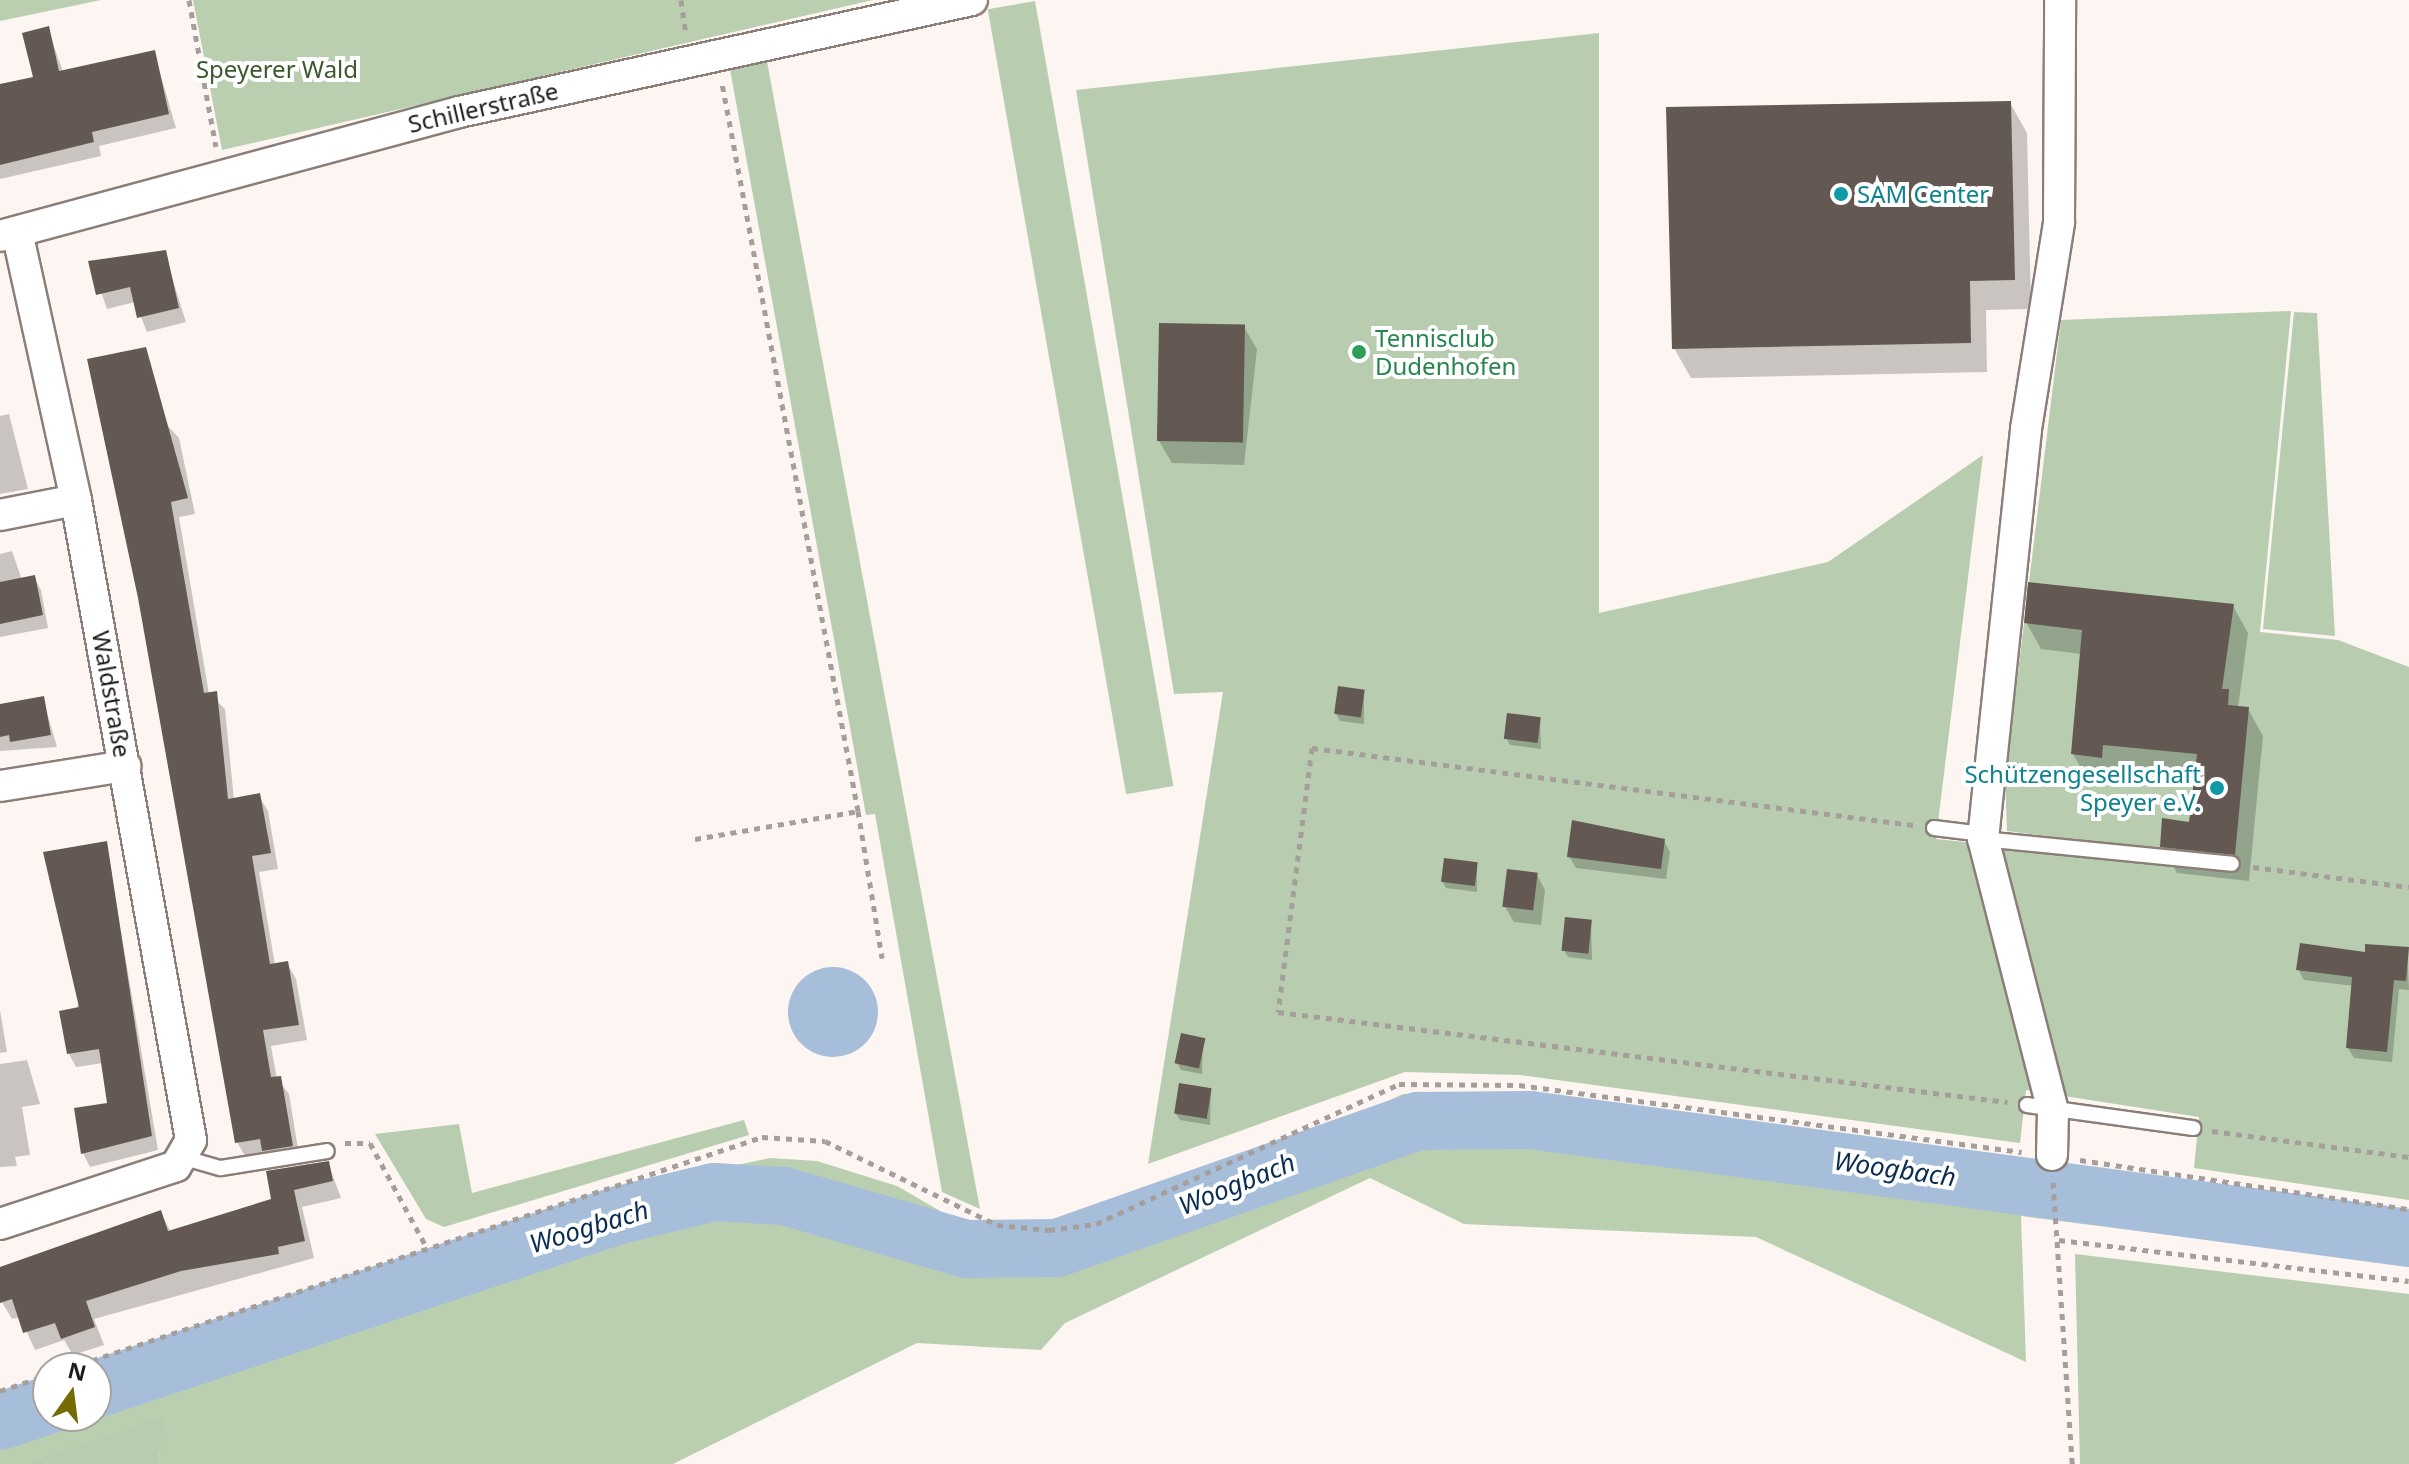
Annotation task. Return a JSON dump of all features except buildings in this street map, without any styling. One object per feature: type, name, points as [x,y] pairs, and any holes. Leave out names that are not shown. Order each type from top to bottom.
[{"type":"street","name":"Schillerstraße","points":[[9,234],[220,172],[717,55],[972,0]]},
{"type":"street","points":[[2052,1161],[1997,916],[1983,836],[2026,429],[2059,222],[2060,0]]},
{"type":"street","name":"Waldstraße","points":[[9,234],[76,500],[190,1117],[185,1158]]},
{"type":"street","points":[[0,515],[76,500]]},
{"type":"street","points":[[0,786],[125,766]]},
{"type":"street","points":[[0,1224],[142,1180],[185,1158]]},
{"type":"lane","points":[[1934,828],[2232,864]]},
{"type":"lane","points":[[2040,1108],[2193,1128]]},
{"type":"lane","points":[[185,1158],[221,1168],[327,1151]]},
{"type":"path","points":[[189,0],[220,172]]},
{"type":"path","points":[[717,55],[858,811],[882,958]]},
{"type":"path","points":[[1934,828],[1312,748],[1278,1012],[2040,1108]]},
{"type":"path","points":[[695,839],[858,811]]},
{"type":"path","points":[[2232,864],[2409,887]]},
{"type":"path","points":[[112,1353],[426,1246],[762,1137],[825,1141],[997,1225],[1096,1224],[1399,1084],[1519,1085],[2409,1209]]},
{"type":"path","points":[[2193,1128],[2409,1157]]},
{"type":"path","points":[[327,1151],[370,1143],[426,1246]]},
{"type":"path","points":[[2052,1161],[2072,1464]]},
{"type":"path","points":[[2059,1240],[2409,1281]]},
{"type":"path","points":[[0,1391],[32,1380]]},
{"type":"green space","points":[[0,0],[101,0],[0,21]]},
{"type":"green space","name":"Speyerer Wald","points":[[193,0],[873,0],[222,150]]},
{"type":"green space","points":[[1035,1],[1173,786],[1126,794],[988,9]]},
{"type":"green space","points":[[1599,33],[1599,613],[1828,562],[1983,455],[1936,839],[2235,870],[2236,860],[2007,831],[2005,779],[2061,320],[2291,311],[2260,632],[2338,640],[2409,667],[2409,1200],[2194,1168],[2199,1117],[2026,1090],[2020,1143],[1520,1075],[1405,1072],[1148,1164],[1223,692],[1174,694],[1076,90]]},
{"type":"green space","points":[[766,56],[980,1209],[942,1192],[875,814],[866,815],[729,64]]},
{"type":"green space","points":[[2294,312],[2317,313],[2335,636],[2263,629]]},
{"type":"green space","points":[[1403,1094],[1531,1094],[2409,1218],[2409,1265],[2021,1216],[2026,1362],[1756,1237],[1464,1224],[1370,1178],[1065,1323],[1041,1350],[917,1343],[673,1464],[158,1464],[165,1415],[21,1464],[0,1464],[0,1400],[32,1389],[32,1432],[112,1432],[112,1364],[653,1183],[770,1158],[817,1161],[897,1186],[980,1234],[1056,1241],[1130,1220]]},
{"type":"green space","points":[[744,1120],[749,1135],[444,1227],[426,1219],[375,1134],[459,1124],[472,1193]]},
{"type":"green space","points":[[2075,1254],[2409,1294],[2409,1464],[2080,1464]]},
{"type":"green space","points":[[166,1414],[158,1464],[21,1464]]},
{"type":"water","points":[[833,967],[850,971],[865,980],[874,995],[878,1012],[874,1029],[865,1044],[850,1053],[833,1057],[816,1053],[801,1044],[792,1029],[788,1012],[792,995],[801,980],[816,971]]},
{"type":"waterway","name":"Woogbach","points":[[112,1384],[619,1215],[714,1192],[784,1196],[966,1249],[1057,1248],[1418,1121],[1530,1120],[2409,1238]]},
{"type":"waterway","name":"Woogbach","points":[[0,1421],[32,1410]]},
{"type":"place","name":"SAM Center","points":[[1841,194]]},
{"type":"place","name":"Tennisclub Dudenhofen","points":[[1359,352]]},
{"type":"place","name":"Schützengesellschaft Speyer e.V.","points":[[2217,788]]}]
